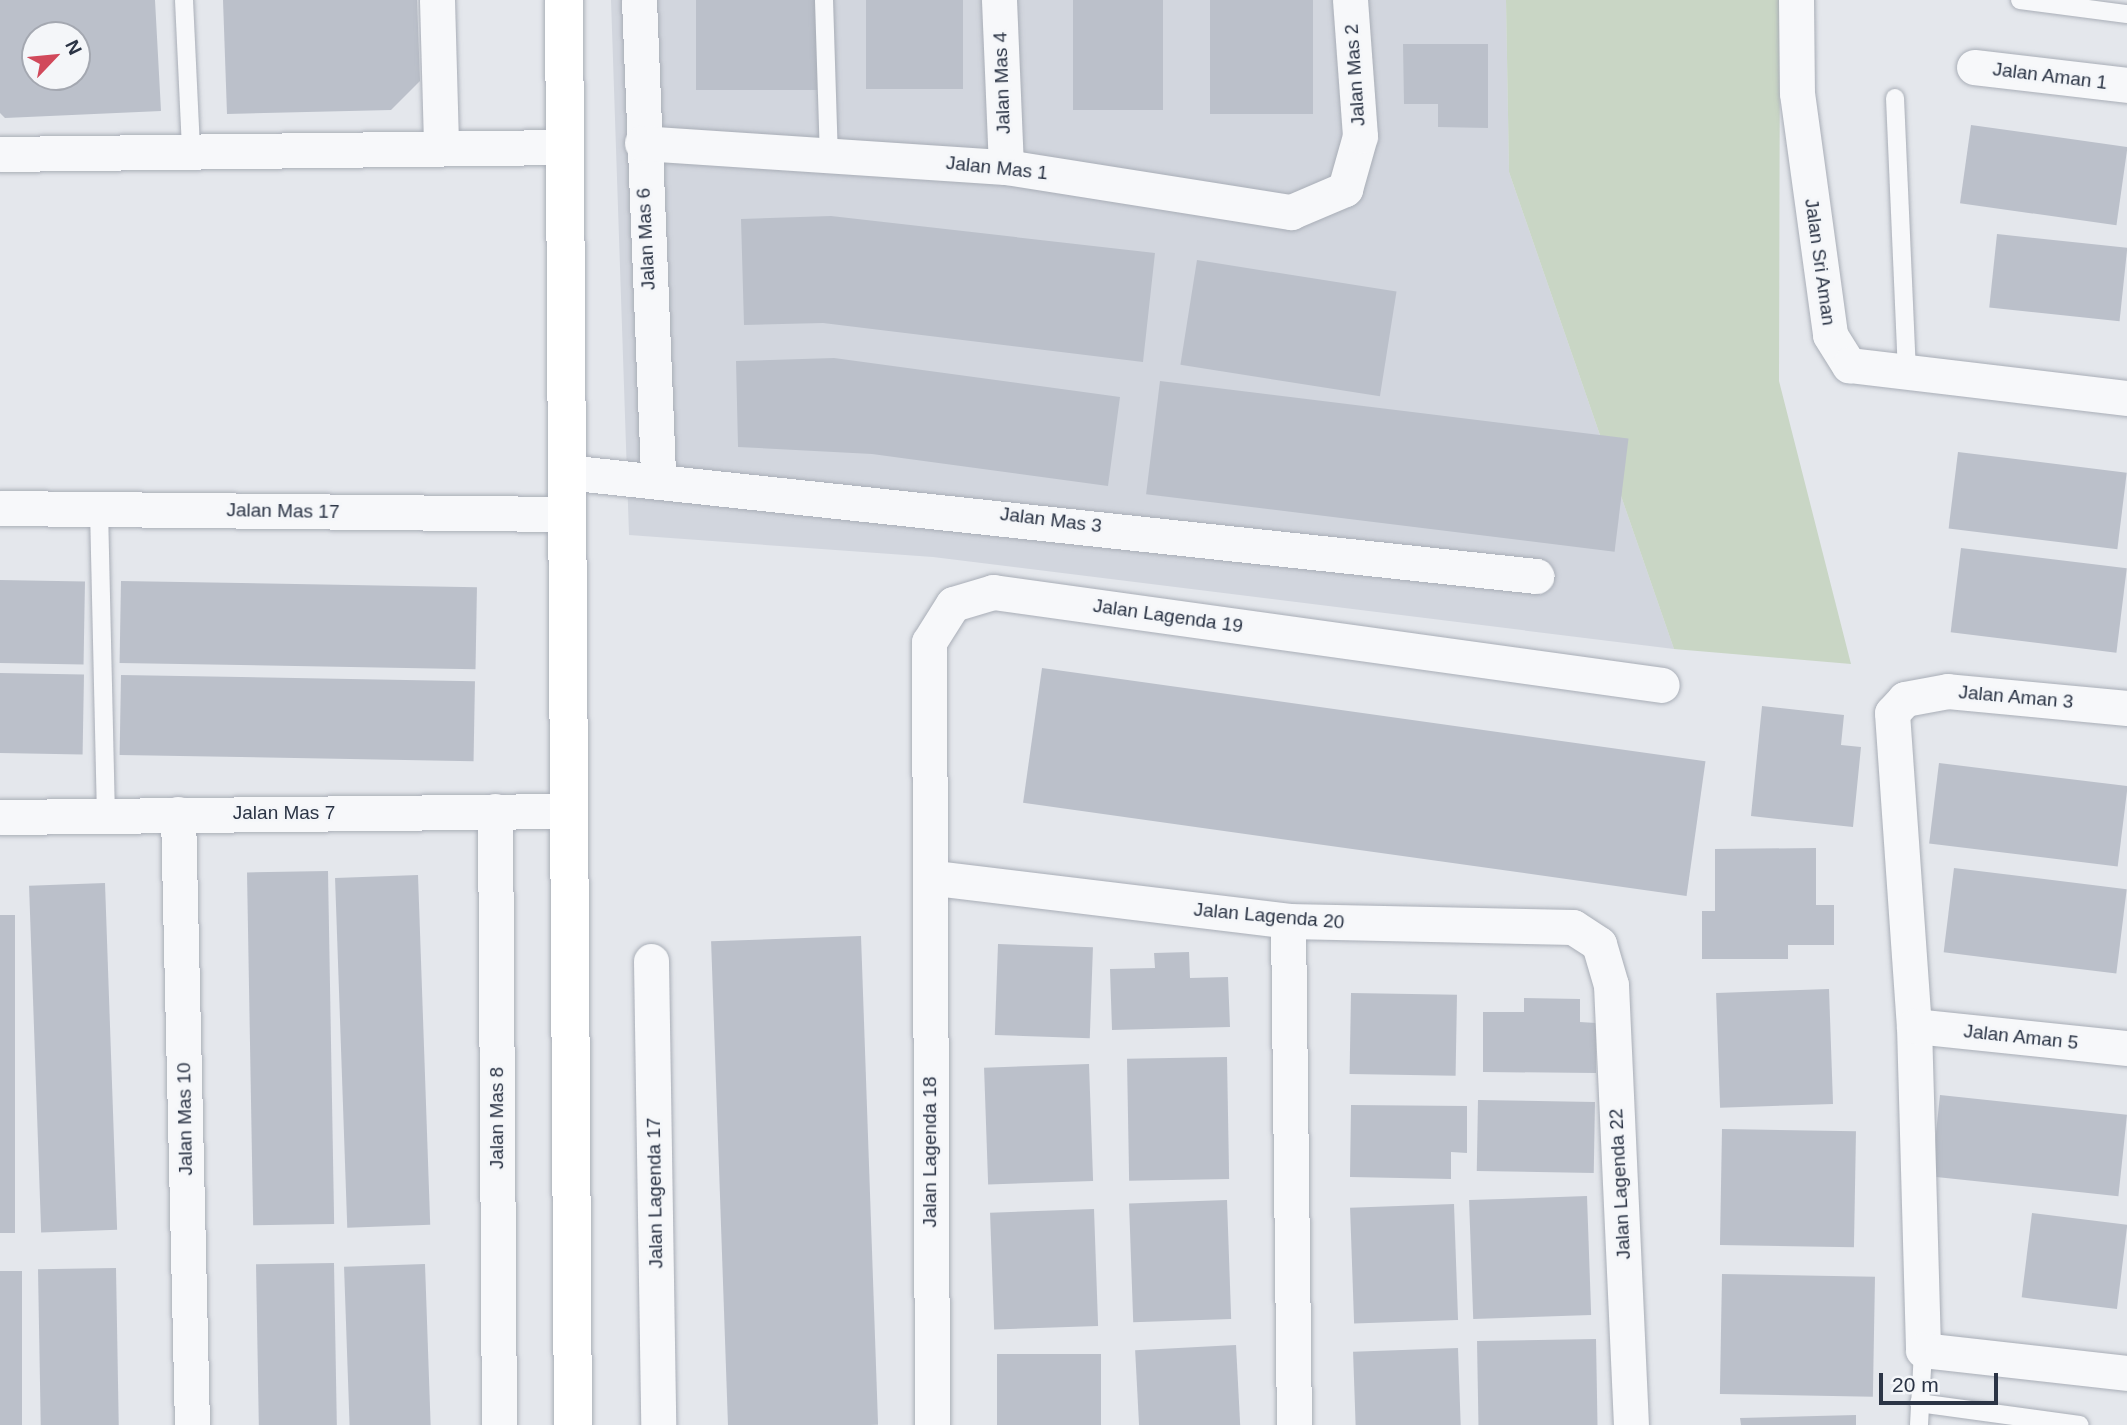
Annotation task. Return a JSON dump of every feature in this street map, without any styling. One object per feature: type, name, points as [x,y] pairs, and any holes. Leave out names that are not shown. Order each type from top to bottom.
[{"type":"street","points":[[437,0],[441,147]]},
{"type":"street","points":[[564,0],[573,1425]]},
{"type":"street","name":"Jalan Mas 6","points":[[639,0],[642,144],[658,478]]},
{"type":"street","name":"Jalan Mas 4","points":[[999,0],[1006,167]]},
{"type":"street","name":"Jalan Mas 2","points":[[1345,189],[1360,136],[1350,0]]},
{"type":"street","name":"Jalan Sri Aman","points":[[1796,0],[1797,93],[1829,335],[1849,365],[1907,376],[2127,398]]},
{"type":"street","name":"Jalan Aman 1","points":[[1973,67],[2127,85]]},
{"type":"street","name":"Jalan Mas 1","points":[[642,144],[1006,167],[1291,212],[1345,189]]},
{"type":"street","points":[[0,153],[565,147]]},
{"type":"street","name":"Jalan Mas 3","points":[[566,472],[658,478],[1536,576]]},
{"type":"street","name":"Jalan Mas 17","points":[[0,508],[567,514]]},
{"type":"street","name":"Jalan Lagenda 19","points":[[934,878],[929,642],[953,604],[993,592],[1662,685]]},
{"type":"street","name":"Jalan Aman 3","points":[[1914,1026],[1892,713],[1905,699],[1948,691],[2127,708]]},
{"type":"street","name":"Jalan Mas 8","points":[[495,811],[499,1425]]},
{"type":"street","name":"Jalan Mas 7","points":[[0,817],[568,811]]},
{"type":"street","name":"Jalan Mas 10","points":[[178,814],[192,1425]]},
{"type":"street","name":"Jalan Lagenda 20","points":[[934,878],[1288,921],[1573,927],[1599,944]]},
{"type":"street","name":"Jalan Lagenda 18","points":[[932,1425],[934,878]]},
{"type":"street","points":[[1288,921],[1294,1425]]},
{"type":"street","name":"Jalan Lagenda 22","points":[[1599,944],[1611,985],[1631,1425]]},
{"type":"street","name":"Jalan Lagenda 17","points":[[651,961],[659,1425]]},
{"type":"street","points":[[1914,1026],[1923,1350],[2127,1373]]},
{"type":"street","name":"Jalan Aman 5","points":[[1914,1026],[2127,1048]]},
{"type":"lane","points":[[184,0],[191,149]]},
{"type":"lane","points":[[824,0],[829,155]]},
{"type":"lane","points":[[2020,0],[2127,14]]},
{"type":"lane","points":[[1895,98],[1907,376]]},
{"type":"lane","points":[[99,509],[106,814]]},
{"type":"lane","points":[[1919,1425],[1923,1350]]},
{"type":"lane","points":[[1919,1403],[2079,1425]]},
{"type":"shaded area","points":[[611,0],[1506,0],[1509,172],[1674,649],[933,557],[629,535]]},
{"type":"green space","points":[[1506,0],[1780,0],[1779,381],[1851,664],[1674,649],[1509,172]]},
{"type":"building","points":[[0,0],[155,0],[161,111],[5,118],[0,113]]},
{"type":"building","points":[[223,0],[417,0],[420,81],[391,110],[227,114]]},
{"type":"building","points":[[696,0],[831,0],[831,90],[696,90]]},
{"type":"building","points":[[866,0],[963,0],[963,89],[866,89]]},
{"type":"building","points":[[1073,0],[1163,0],[1163,110],[1073,110]]},
{"type":"building","points":[[1210,0],[1313,0],[1313,114],[1210,114]]},
{"type":"building","points":[[1403,44],[1488,44],[1488,128],[1438,127],[1438,104],[1404,104]]},
{"type":"building","points":[[1971,125],[2127,147],[2116,225],[1960,203]]},
{"type":"building","points":[[831,216],[1155,253],[1143,362],[823,323],[744,325],[741,219]]},
{"type":"building","points":[[1997,234],[2127,248],[2120,321],[1989,308]]},
{"type":"building","points":[[1197,260],[1397,292],[1380,396],[1180,365]]},
{"type":"building","points":[[834,358],[1120,397],[1108,486],[872,454],[738,447],[736,361]]},
{"type":"building","points":[[1160,381],[1628,439],[1615,552],[1146,494]]},
{"type":"building","points":[[1958,452],[2127,473],[2117,549],[1949,528]]},
{"type":"building","points":[[1961,548],[2127,568],[2116,653],[1951,632]]},
{"type":"building","points":[[0,580],[85,581],[84,664],[0,663]]},
{"type":"building","points":[[121,581],[477,587],[476,669],[120,663]]},
{"type":"building","points":[[1042,668],[1705,761],[1687,896],[1023,803]]},
{"type":"building","points":[[0,673],[84,674],[83,754],[0,753]]},
{"type":"building","points":[[121,675],[475,681],[474,761],[120,755]]},
{"type":"building","points":[[1762,706],[1844,715],[1841,745],[1861,747],[1853,827],[1751,816]]},
{"type":"building","points":[[1939,763],[2127,786],[2118,867],[1929,843]]},
{"type":"building","points":[[1816,848],[1816,905],[1834,905],[1834,945],[1788,945],[1788,959],[1702,959],[1702,911],[1715,911],[1715,849]]},
{"type":"building","points":[[1954,868],[2127,889],[2116,974],[1944,952]]},
{"type":"building","points":[[328,871],[334,1224],[253,1225],[247,872]]},
{"type":"building","points":[[418,875],[430,1225],[347,1228],[335,878]]},
{"type":"building","points":[[105,883],[117,1230],[41,1232],[29,886]]},
{"type":"building","points":[[0,915],[15,915],[15,1233],[0,1233]]},
{"type":"building","points":[[861,936],[878,1425],[728,1425],[711,941]]},
{"type":"building","points":[[998,944],[1093,947],[1090,1038],[995,1035]]},
{"type":"building","points":[[1189,952],[1190,978],[1228,977],[1230,1027],[1112,1030],[1110,969],[1155,968],[1154,953]]},
{"type":"building","points":[[1829,989],[1833,1104],[1720,1108],[1716,993]]},
{"type":"building","points":[[1351,993],[1457,995],[1456,1076],[1350,1074]]},
{"type":"building","points":[[1524,998],[1580,999],[1580,1022],[1596,1023],[1596,1073],[1483,1072],[1483,1012],[1524,1012]]},
{"type":"building","points":[[1227,1057],[1229,1179],[1129,1181],[1127,1059]]},
{"type":"building","points":[[1089,1064],[1093,1181],[988,1185],[984,1068]]},
{"type":"building","points":[[1940,1095],[2127,1115],[2118,1196],[1931,1177]]},
{"type":"building","points":[[1478,1100],[1595,1102],[1594,1173],[1477,1171]]},
{"type":"building","points":[[1351,1105],[1467,1106],[1467,1153],[1451,1152],[1451,1179],[1350,1177]]},
{"type":"building","points":[[1722,1129],[1856,1131],[1854,1247],[1720,1245]]},
{"type":"building","points":[[1587,1196],[1591,1315],[1473,1319],[1469,1200]]},
{"type":"building","points":[[1227,1200],[1231,1319],[1133,1322],[1129,1203]]},
{"type":"building","points":[[1454,1204],[1458,1320],[1354,1324],[1350,1208]]},
{"type":"building","points":[[1094,1209],[1098,1326],[994,1330],[990,1213]]},
{"type":"building","points":[[2032,1213],[2127,1225],[2117,1309],[2022,1297]]},
{"type":"building","points":[[334,1263],[337,1425],[259,1425],[256,1264]]},
{"type":"building","points":[[425,1264],[431,1425],[350,1425],[344,1267]]},
{"type":"building","points":[[116,1268],[119,1425],[41,1425],[38,1269]]},
{"type":"building","points":[[0,1271],[22,1271],[22,1425],[0,1425]]},
{"type":"building","points":[[1722,1274],[1875,1277],[1873,1397],[1720,1394]]},
{"type":"building","points":[[1596,1339],[1598,1425],[1478,1425],[1477,1341]]},
{"type":"building","points":[[1236,1345],[1240,1425],[1139,1425],[1135,1350]]},
{"type":"building","points":[[1458,1348],[1461,1425],[1356,1425],[1353,1352]]},
{"type":"building","points":[[997,1354],[1101,1354],[1101,1425],[997,1425]]},
{"type":"building","points":[[1856,1415],[1856,1425],[1741,1425],[1740,1418]]}]
